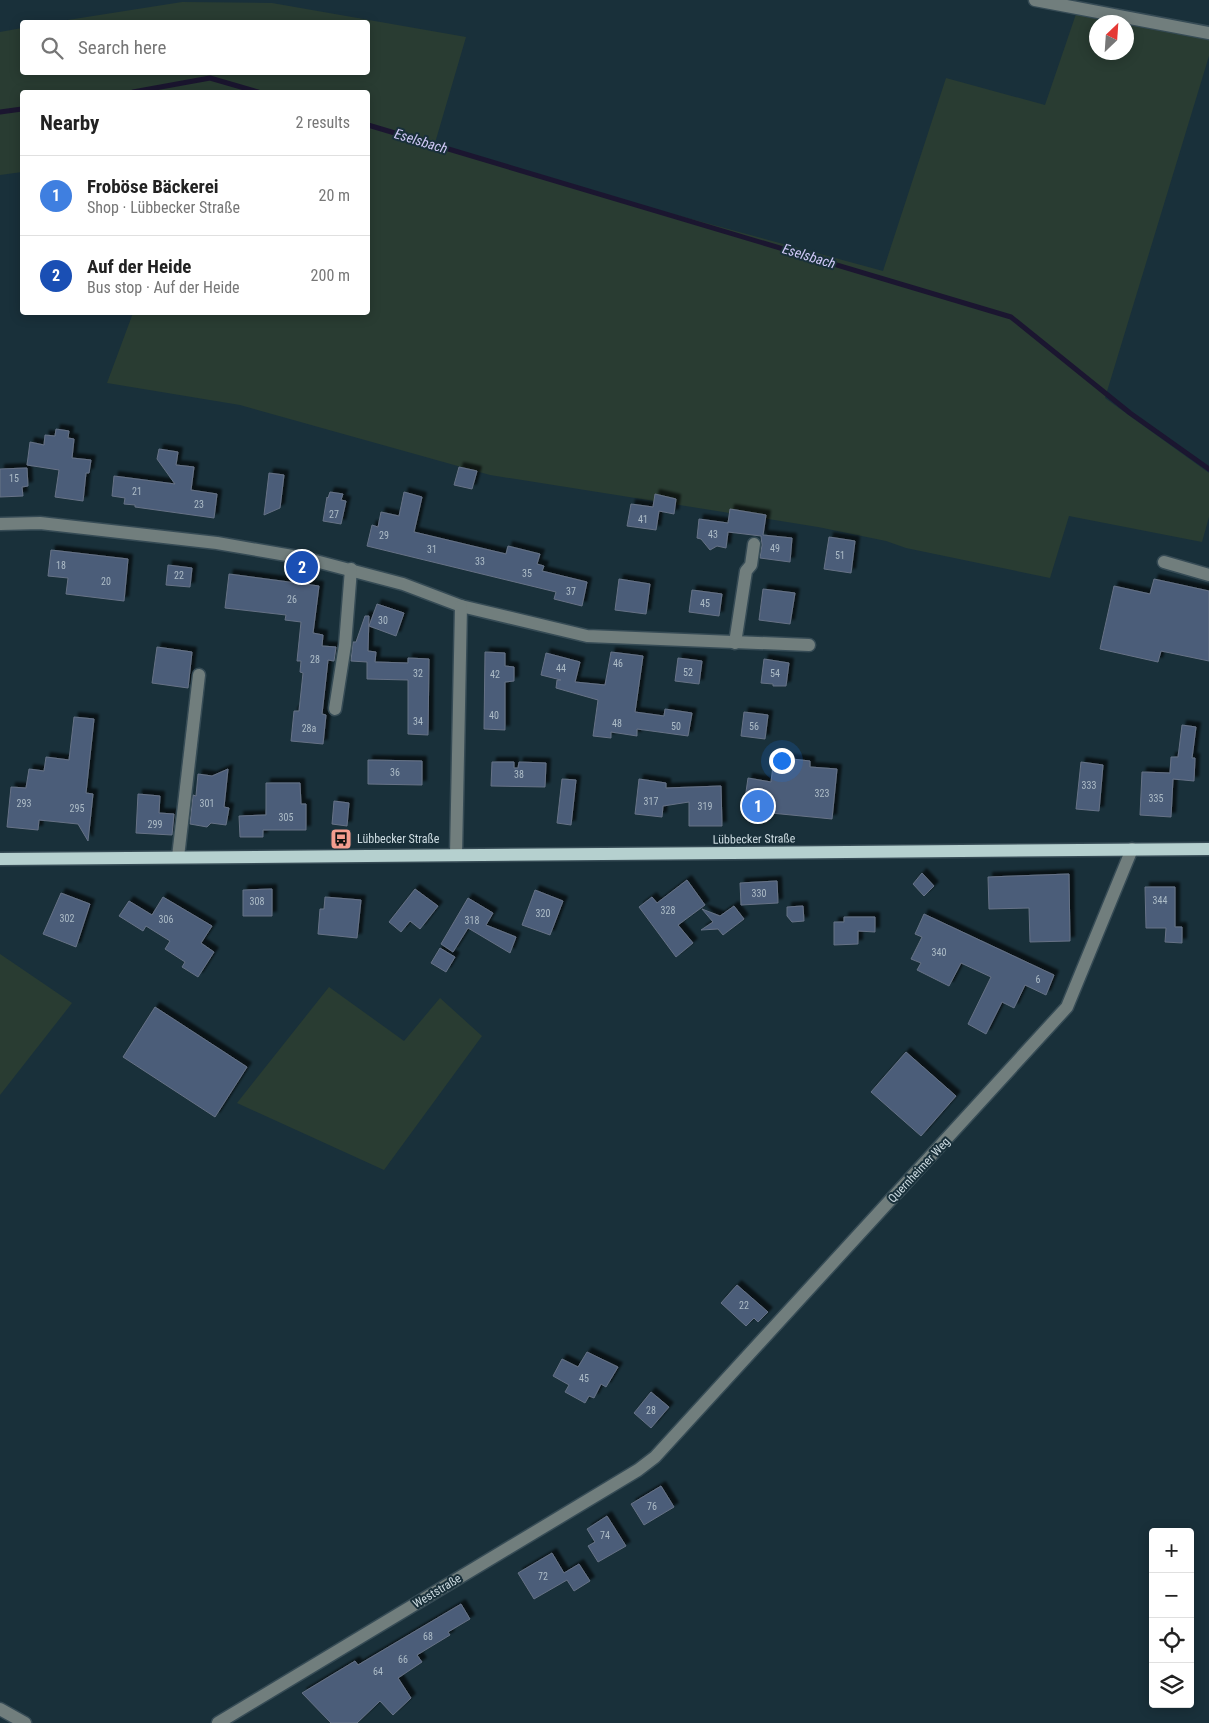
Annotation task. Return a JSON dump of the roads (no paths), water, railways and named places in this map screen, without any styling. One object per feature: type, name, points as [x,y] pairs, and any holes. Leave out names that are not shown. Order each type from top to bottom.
[{"type":"main road","name":"Lübbecker Straße","points":[[0,859],[1209,849]]},
{"type":"street","points":[[1035,0],[1209,33]]},
{"type":"street","points":[[0,524],[40,523],[218,543],[304,558],[403,584],[461,606],[587,636],[809,645]]},
{"type":"street","points":[[735,643],[746,570],[750,564],[754,544]]},
{"type":"street","points":[[1164,562],[1209,575]]},
{"type":"street","points":[[335,709],[345,645],[351,569]]},
{"type":"street","points":[[456,855],[461,606]]},
{"type":"street","points":[[178,858],[199,675]]},
{"type":"street","name":"Quernheimer Weg","points":[[655,1457],[1067,1007],[1132,849]]},
{"type":"street","name":"Weststraße","points":[[218,1723],[638,1470],[655,1457]]},
{"type":"street","points":[[0,1709],[25,1723]]},
{"type":"waterway","name":"Eselsbach","points":[[144,90],[210,78],[251,90]]},
{"type":"waterway","name":"Eselsbach","points":[[0,112],[20,109]]},
{"type":"waterway","name":"Eselsbach","points":[[370,126],[1011,317],[1130,413],[1209,469]]},
{"type":"place","name":"Auf der Heide","points":[[302,567]]},
{"type":"place","name":"Froböse Bäckerei","points":[[758,806]]},
{"type":"place","name":"Lübbecker Straße","points":[[341,839]]}]
